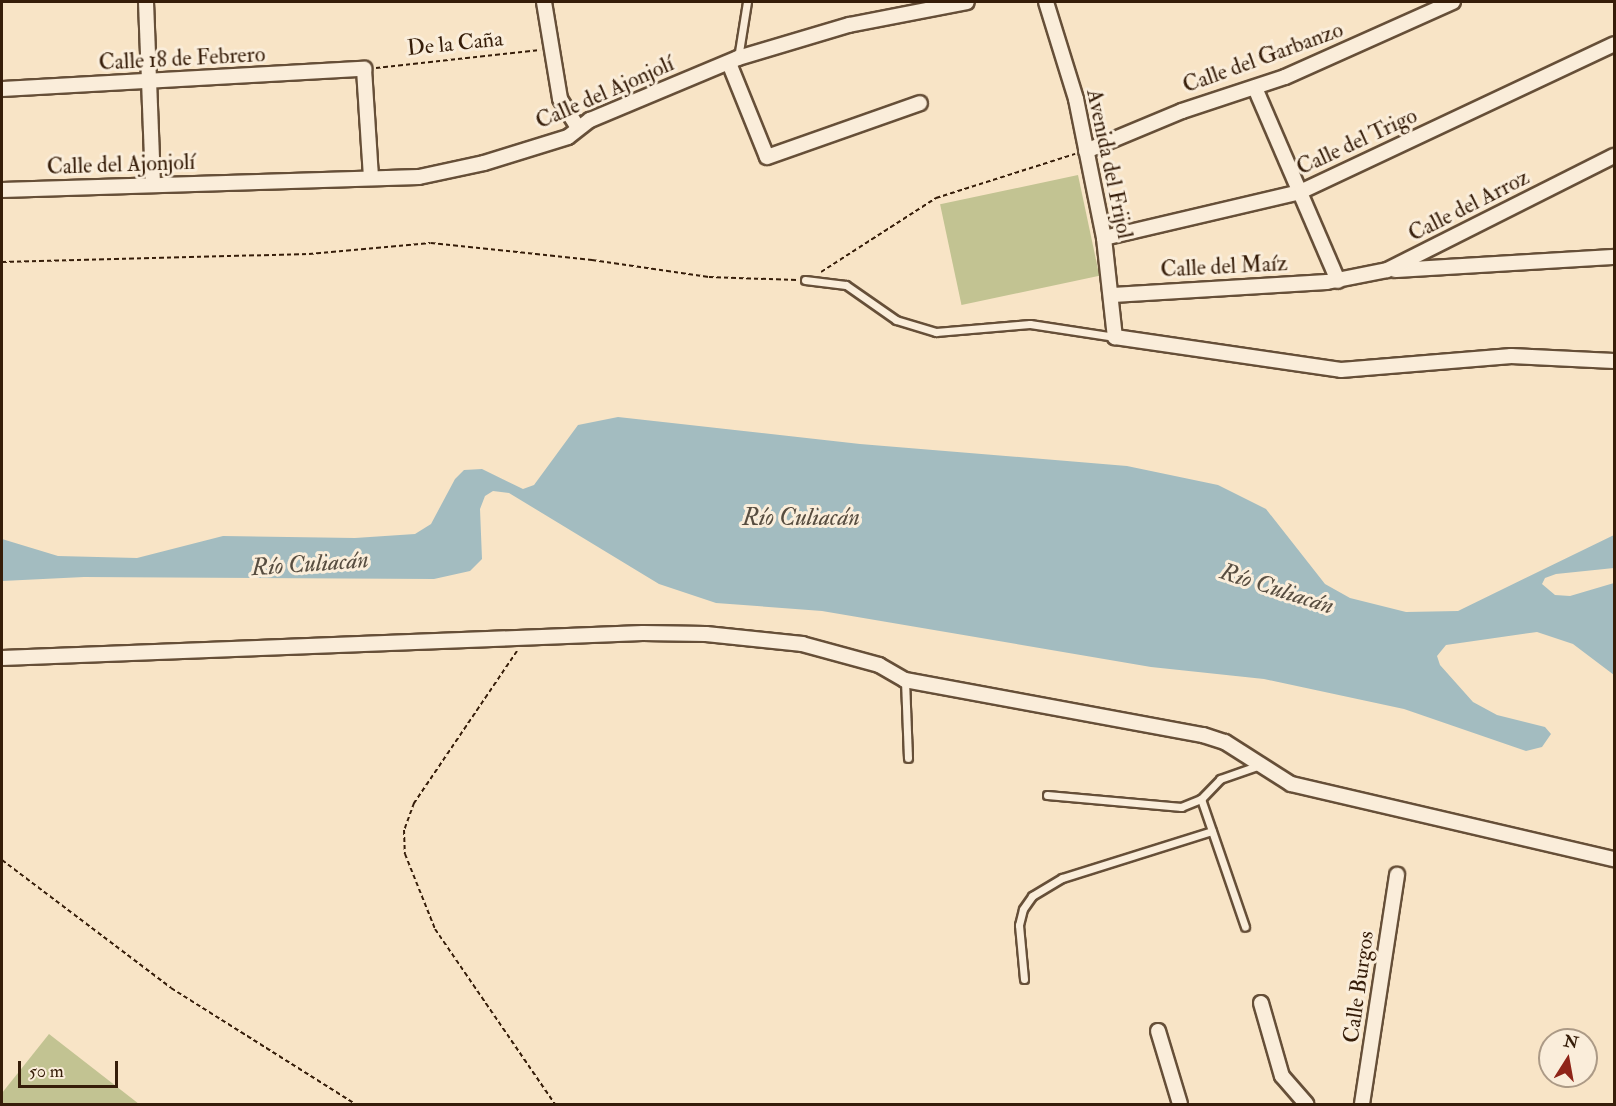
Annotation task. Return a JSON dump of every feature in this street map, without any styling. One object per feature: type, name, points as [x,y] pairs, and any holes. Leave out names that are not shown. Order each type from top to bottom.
[{"type":"street","points":[[146,2],[153,185]]},
{"type":"street","points":[[544,2],[560,99],[578,128]]},
{"type":"street","name":"Calle del Ajonjolí","points":[[2,190],[370,176],[419,177],[484,163],[568,137],[590,120],[734,61],[849,25],[967,2]]},
{"type":"street","name":"Avenida del Frijol","points":[[1046,2],[1076,99],[1104,238],[1113,295],[1115,337]]},
{"type":"street","name":"Calle del Garbanzo","points":[[1086,151],[1182,111],[1256,88],[1325,61],[1453,2]]},
{"type":"street","name":"Calle del Trigo","points":[[1104,238],[1300,192],[1614,44]]},
{"type":"street","points":[[734,61],[762,149],[771,158],[920,104]]},
{"type":"street","points":[[364,69],[370,176]]},
{"type":"street","name":"Calle 18 de Febrero","points":[[2,89],[364,69]]},
{"type":"street","points":[[1256,88],[1338,281]]},
{"type":"street","name":"Calle del Arroz","points":[[1338,281],[1387,270],[1614,156]]},
{"type":"street","points":[[1387,270],[1614,257]]},
{"type":"street","name":"Calle del Maíz","points":[[1113,295],[1338,281]]},
{"type":"street","points":[[1115,337],[1341,370],[1511,356],[1614,361]]},
{"type":"street","points":[[2,658],[706,634],[842,652],[879,665],[905,680],[1203,735],[1225,742],[1291,784],[1614,859]]},
{"type":"street","name":"Calle Burgos","points":[[1362,1104],[1397,875]]},
{"type":"street","points":[[1261,1003],[1282,1076],[1306,1104]]},
{"type":"street","points":[[1158,1031],[1180,1104]]},
{"type":"lane","points":[[734,61],[747,2]]},
{"type":"lane","points":[[805,280],[846,285],[896,320],[936,332],[1030,324],[1115,337]]},
{"type":"lane","points":[[905,680],[908,758]]},
{"type":"lane","points":[[1047,795],[1164,808],[1181,807],[1201,799],[1220,779],[1263,765]]},
{"type":"lane","points":[[1201,799],[1245,927]]},
{"type":"lane","points":[[1024,979],[1019,925],[1023,909],[1032,896],[1062,878],[1212,831]]},
{"type":"path","name":"De la Caña","points":[[364,69],[550,49]]},
{"type":"path","points":[[2,262],[309,254],[431,243],[580,258],[709,277],[805,280],[834,266],[936,198],[1086,151]]},
{"type":"path","points":[[525,639],[414,803],[404,830],[405,854],[435,929],[555,1104]]},
{"type":"path","points":[[2,860],[171,988],[355,1104]]},
{"type":"green space","points":[[1078,175],[1099,276],[961,305],[940,204]]},
{"type":"green space","points":[[49,1034],[139,1104],[2,1104],[2,1093]]},
{"type":"water","name":"Río Culiacán","points":[[618,417],[860,444],[1127,466],[1218,485],[1266,509],[1325,584],[1350,598],[1406,612],[1458,611],[1614,535],[1614,568],[1556,574],[1545,578],[1542,584],[1555,595],[1570,596],[1614,583],[1614,675],[1573,644],[1537,632],[1446,645],[1437,656],[1440,665],[1473,702],[1497,715],[1545,727],[1551,734],[1542,747],[1526,751],[1404,709],[1264,679],[1151,667],[822,611],[716,603],[659,584],[509,493],[493,491],[485,496],[480,509],[482,559],[470,571],[434,579],[84,577],[2,581],[2,539],[58,556],[137,558],[223,536],[355,538],[415,534],[431,524],[455,479],[464,470],[482,469],[523,489],[534,485],[578,425]]}]
